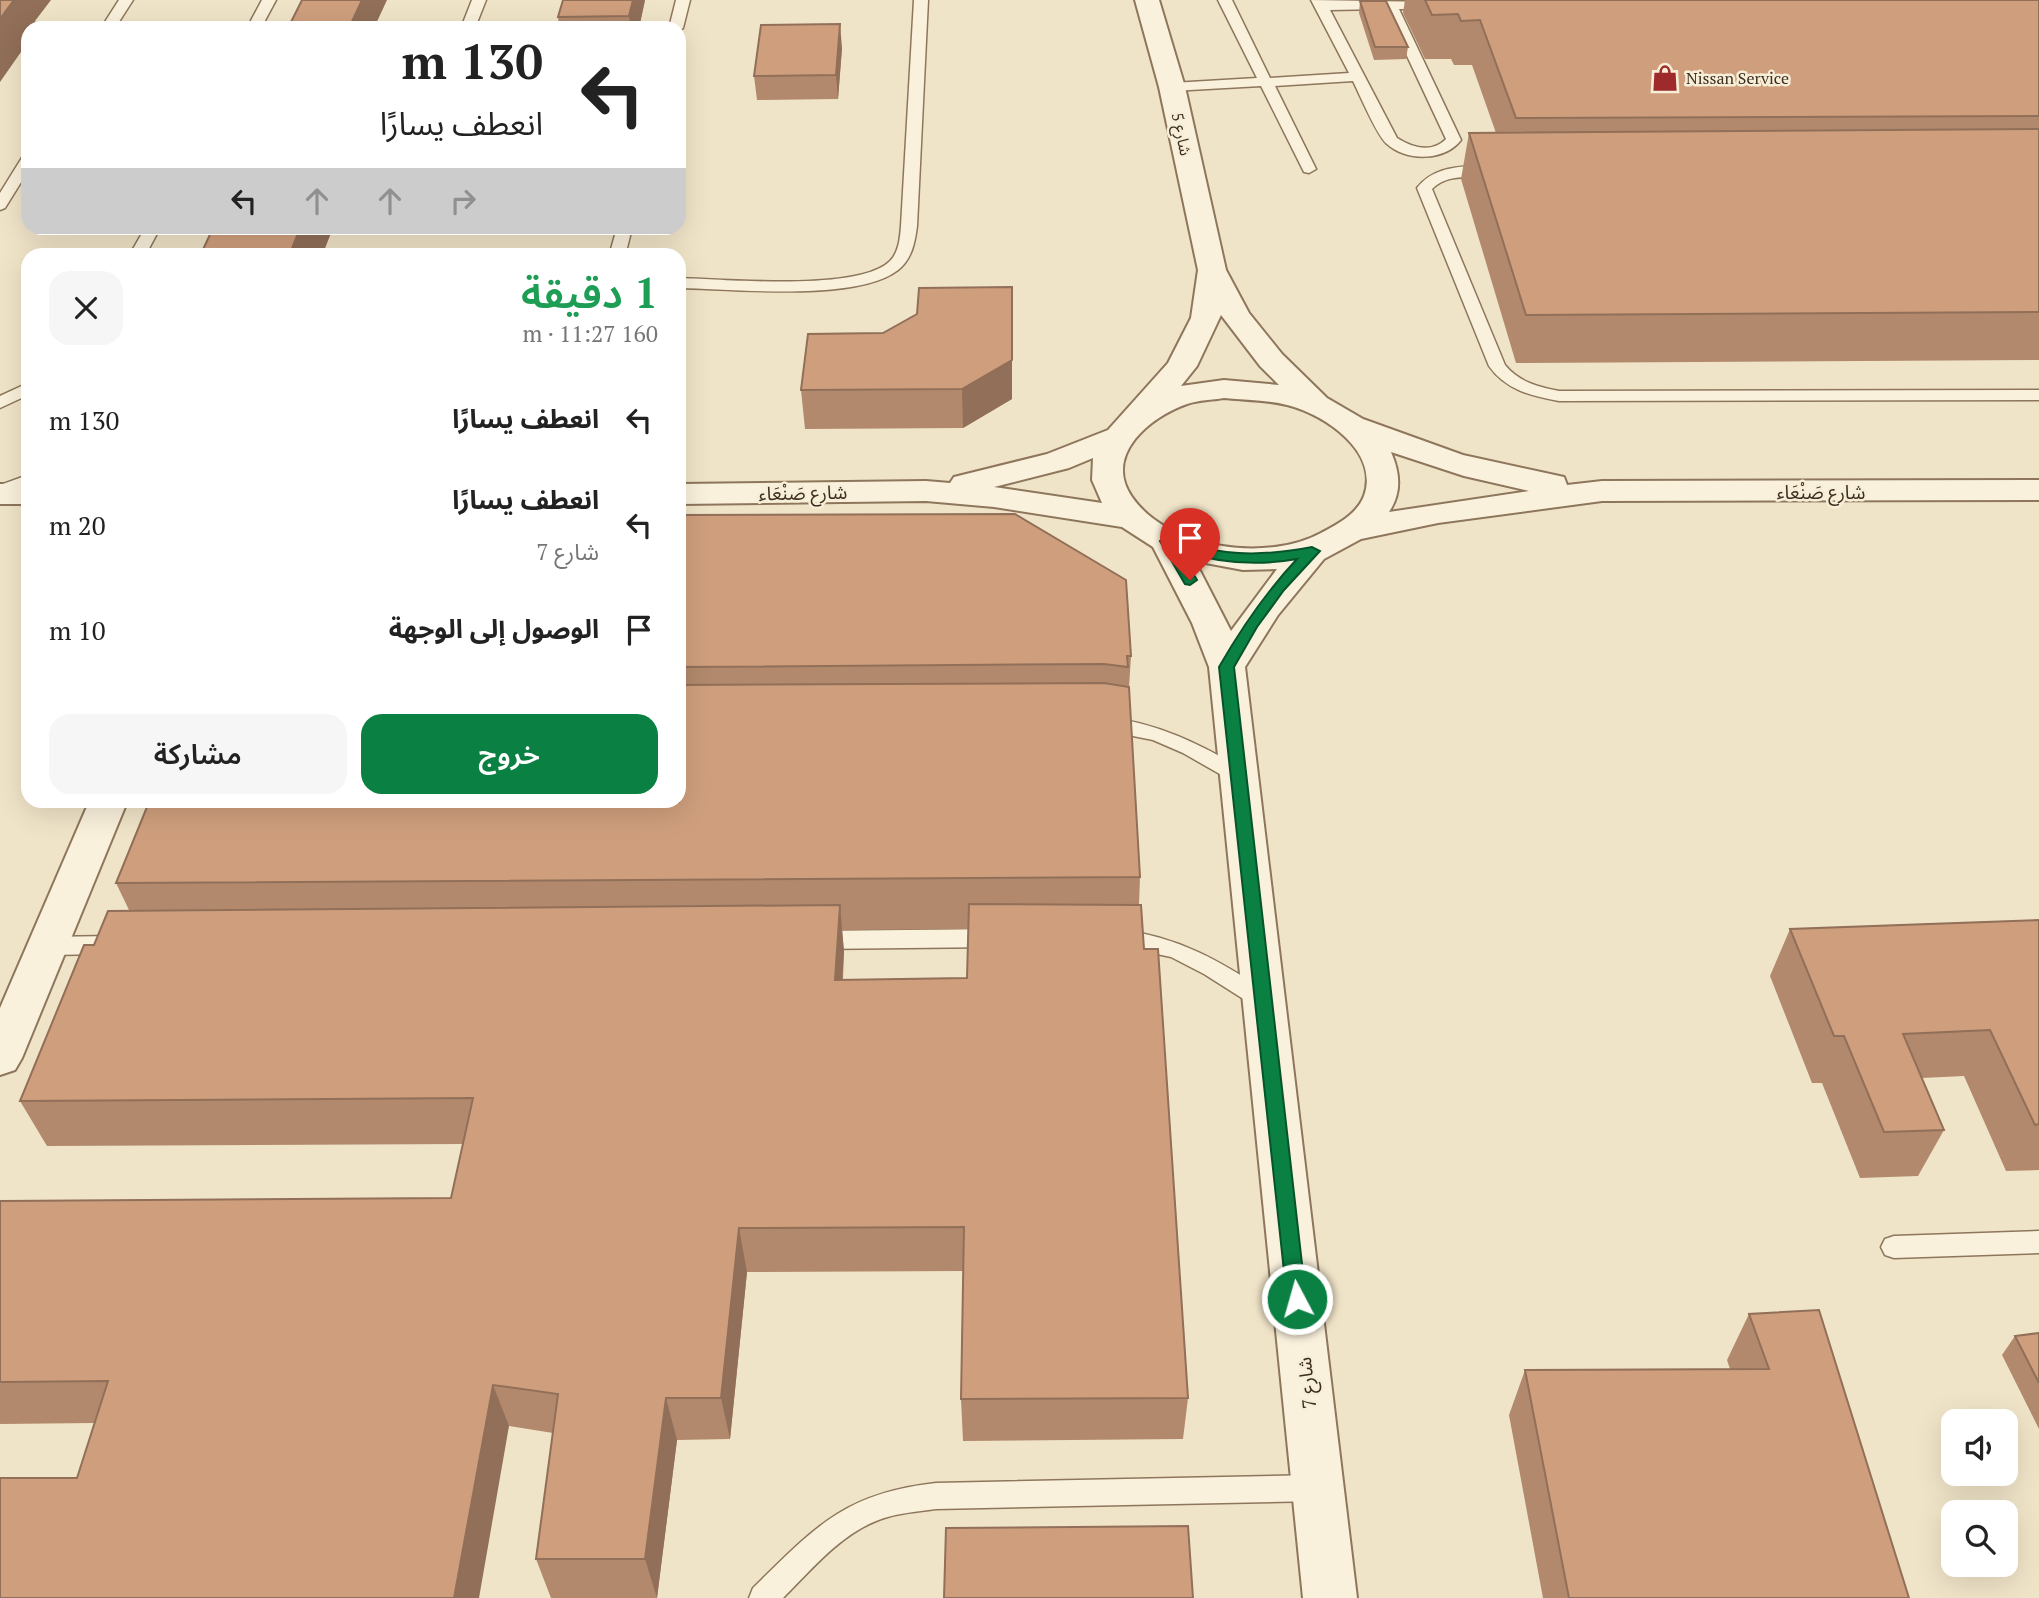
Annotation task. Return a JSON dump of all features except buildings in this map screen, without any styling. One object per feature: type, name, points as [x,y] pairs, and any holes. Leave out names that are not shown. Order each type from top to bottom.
[{"type":"street","name":"شارع 5","points":[[1147,0],[1172,87],[1212,270],[1236,315],[1271,360],[1318,405]]},
{"type":"street","name":"شارع 5","points":[[1141,413],[1182,366],[1206,318],[1212,270]]},
{"type":"street","points":[[1224,389],[1272,392],[1318,405],[1354,426],[1376,450],[1384,478],[1378,505],[1358,529],[1312,551],[1277,558],[1239,558],[1201,552],[1167,541],[1132,518],[1112,492],[1106,464],[1114,438],[1141,413],[1179,396],[1224,389]]},
{"type":"street","name":"شارع صَنْعَاء","points":[[1354,426],[1428,457],[1501,476],[1602,491]]},
{"type":"street","name":"شارع صَنْعَاء","points":[[926,491],[994,479],[1045,465],[1114,438]]},
{"type":"street","name":"شارع صَنْعَاء","points":[[1358,529],[1438,513],[1602,491],[2039,490]]},
{"type":"street","name":"شارع صَنْعَاء","points":[[686,494],[926,491],[995,497],[1132,518]]},
{"type":"street","points":[[0,493],[21,494]]},
{"type":"street","name":"شارع 7","points":[[1167,541],[1210,623],[1227,667],[1330,1598]]},
{"type":"street","points":[[1227,667],[1251,625],[1279,586],[1312,551]]},
{"type":"street","points":[[0,1058],[105,808]]},
{"type":"lane","points":[[112,21],[126,0]]},
{"type":"lane","points":[[258,21],[269,0]]},
{"type":"lane","points":[[471,21],[479,0]]},
{"type":"lane","points":[[678,21],[683,0]]},
{"type":"lane","points":[[686,283],[817,284],[858,281],[891,269],[906,249],[909,226],[921,0]]},
{"type":"lane","points":[[1225,0],[1309,169]]},
{"type":"lane","points":[[1390,5],[1454,140],[1451,144],[1428,152],[1398,146],[1391,141],[1319,3],[1446,5]]},
{"type":"lane","points":[[1172,87],[1358,77]]},
{"type":"lane","points":[[0,205],[21,170]]},
{"type":"lane","points":[[1511,170],[1447,173],[1429,181],[1424,188],[1497,366],[1503,375],[1527,389],[1559,396],[2039,395]]},
{"type":"lane","points":[[0,403],[21,392]]},
{"type":"lane","points":[[0,493],[21,483]]},
{"type":"lane","points":[[1088,724],[1135,726],[1166,735],[1238,776]]},
{"type":"lane","points":[[794,940],[1016,938]]},
{"type":"lane","points":[[1099,938],[1148,940],[1183,951],[1264,1001]]},
{"type":"lane","points":[[47,946],[130,945]]},
{"type":"lane","points":[[1894,1247],[2039,1242]]},
{"type":"lane","points":[[763,1598],[824,1540],[858,1516],[895,1501],[936,1496],[1317,1488]]},
{"type":"place","name":"Nissan Service","points":[[1665,78]]},
{"type":"route","points":[[1190,580],[1167,541],[1201,552],[1239,558],[1277,558],[1312,551],[1279,586],[1251,625],[1227,667],[1297,1299]]}]
